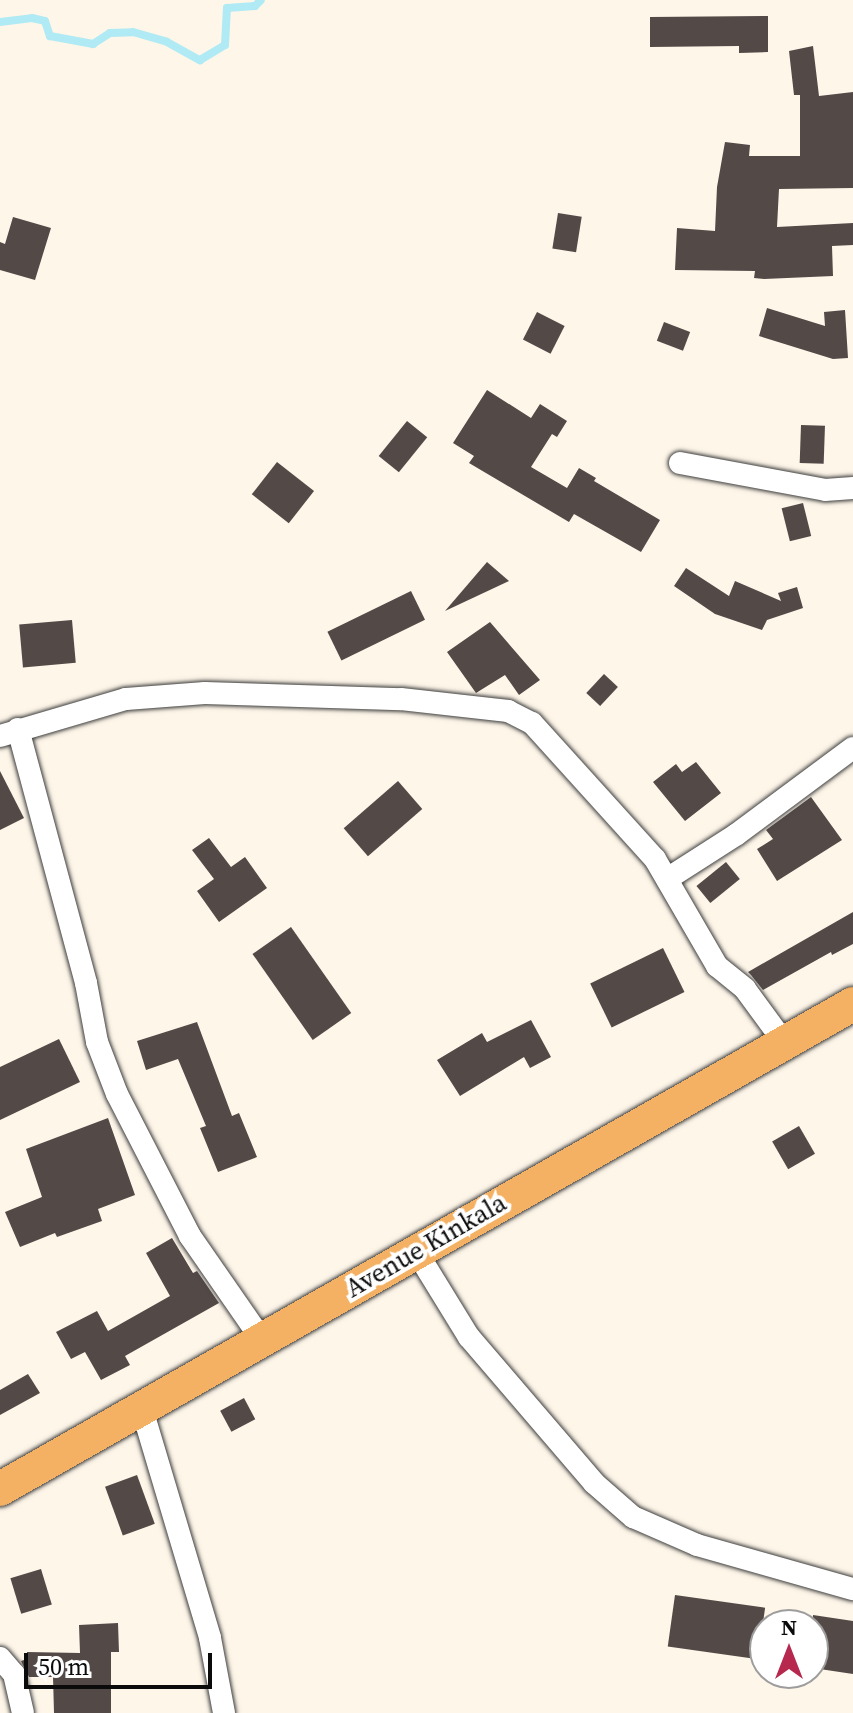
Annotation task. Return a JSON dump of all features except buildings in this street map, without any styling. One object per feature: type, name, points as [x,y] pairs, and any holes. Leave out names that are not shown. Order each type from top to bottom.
[{"type":"main road","name":"Avenue Kinkala","points":[[0,1489],[141,1406],[853,1004]]},
{"type":"street","points":[[680,463],[825,490],[853,488]]},
{"type":"street","points":[[262,1340],[190,1236],[117,1094],[97,1042],[83,968],[9,733],[126,699],[205,693],[401,699],[508,711],[532,723],[655,859],[717,966],[745,989],[784,1042]]},
{"type":"street","points":[[667,879],[737,834],[853,748]]},
{"type":"street","points":[[416,1251],[469,1337],[594,1483],[633,1517],[697,1545],[853,1589]]},
{"type":"street","points":[[141,1406],[210,1638],[224,1713]]},
{"type":"street","points":[[0,1658],[14,1674],[23,1713]]},
{"type":"waterway","points":[[0,22],[32,18],[45,21],[50,36],[93,44],[110,33],[133,32],[167,42],[200,60],[225,45],[227,8],[255,6],[261,0]]}]
